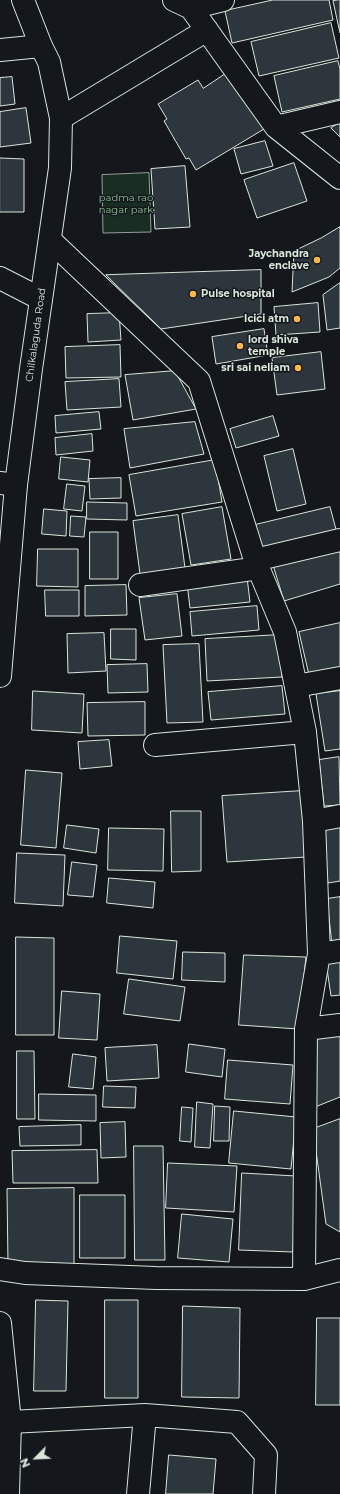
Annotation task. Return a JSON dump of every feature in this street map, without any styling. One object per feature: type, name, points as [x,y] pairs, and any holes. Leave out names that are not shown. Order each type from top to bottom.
[{"type":"street","name":"Chilkalaguda Road","points":[[0,676],[8,484],[31,370],[60,168],[61,118],[49,62],[23,0]]},
{"type":"street","points":[[182,4],[223,0]]},
{"type":"street","points":[[182,4],[207,30],[276,127],[340,178]]},
{"type":"street","points":[[61,118],[207,30]]},
{"type":"street","points":[[0,50],[41,46]]},
{"type":"street","points":[[276,127],[335,116]]},
{"type":"street","points":[[50,240],[199,381],[257,564],[285,632],[305,732],[330,952],[306,1029],[304,1279]]},
{"type":"street","points":[[0,278],[41,300]]},
{"type":"street","points":[[140,585],[257,564],[340,540]]},
{"type":"street","points":[[296,686],[340,678]]},
{"type":"street","points":[[155,745],[305,732]]},
{"type":"street","points":[[314,821],[340,816]]},
{"type":"street","points":[[306,1029],[340,1025]]},
{"type":"street","points":[[0,1269],[25,1273],[148,1278],[304,1279],[340,1270]]},
{"type":"street","points":[[0,1322],[10,1422],[8,1494]]},
{"type":"street","points":[[10,1422],[145,1415],[237,1422],[266,1455],[264,1494]]},
{"type":"street","points":[[138,1494],[145,1415]]},
{"type":"green space","name":"padma rao nagar park","points":[[149,173],[151,232],[103,233],[102,175]]},
{"type":"building","points":[[273,0],[329,0],[333,20],[232,43],[225,11]]},
{"type":"building","points":[[340,0],[340,33],[333,1]]},
{"type":"building","points":[[331,23],[339,58],[259,76],[251,42]]},
{"type":"building","points":[[338,61],[340,69],[340,99],[282,112],[274,76]]},
{"type":"building","points":[[230,71],[264,129],[196,170],[189,158],[186,159],[164,121],[167,119],[158,104],[198,80],[203,88]]},
{"type":"building","points":[[12,77],[15,104],[0,106],[0,78]]},
{"type":"building","points":[[26,108],[31,143],[0,147],[0,112]]},
{"type":"building","points":[[340,123],[340,137],[331,128]]},
{"type":"building","points":[[265,141],[273,166],[241,174],[234,149]]},
{"type":"building","points":[[0,158],[24,159],[24,212],[0,212]]},
{"type":"building","points":[[294,163],[307,201],[257,218],[244,180]]},
{"type":"building","points":[[185,166],[190,227],[155,229],[151,169]]},
{"type":"building","name":"Jaychandra enclave","points":[[340,227],[340,268],[329,277],[292,292],[294,251]]},
{"type":"building","name":"Pulse hospital","points":[[261,270],[261,314],[161,329],[106,275]]},
{"type":"building","points":[[340,283],[340,328],[327,330],[323,295]]},
{"type":"building","name":"Icici atm","points":[[318,303],[320,332],[276,335],[274,307]]},
{"type":"building","points":[[119,313],[121,340],[88,342],[87,314]]},
{"type":"building","name":"lord shiva temple","points":[[264,329],[268,355],[216,364],[212,337]]},
{"type":"building","points":[[120,345],[121,377],[66,378],[65,347]]},
{"type":"building","name":"sri sai neliam","points":[[321,352],[325,389],[277,395],[272,358]]},
{"type":"building","points":[[175,371],[196,409],[133,420],[125,375]]},
{"type":"building","points":[[119,379],[121,407],[67,410],[65,382]]},
{"type":"building","points":[[99,412],[101,429],[56,433],[55,416]]},
{"type":"building","points":[[273,416],[279,436],[236,448],[230,429]]},
{"type":"building","points":[[195,422],[204,454],[130,468],[124,429]]},
{"type":"building","points":[[92,434],[93,451],[56,455],[55,438]]},
{"type":"building","points":[[293,449],[306,504],[277,511],[264,456]]},
{"type":"building","points":[[61,457],[90,460],[88,482],[59,479]]},
{"type":"building","points":[[215,460],[222,502],[136,516],[129,475]]},
{"type":"building","points":[[121,478],[121,498],[90,499],[89,479]]},
{"type":"building","points":[[67,484],[85,486],[82,511],[64,509]]},
{"type":"building","points":[[87,502],[127,503],[127,520],[87,519]]},
{"type":"building","points":[[222,507],[231,559],[191,565],[182,514]]},
{"type":"building","points":[[330,507],[337,533],[261,551],[255,525]]},
{"type":"building","points":[[44,509],[67,511],[66,536],[42,534]]},
{"type":"building","points":[[178,515],[185,568],[140,574],[133,521]]},
{"type":"building","points":[[71,516],[86,517],[84,537],[70,536]]},
{"type":"building","points":[[90,532],[118,532],[118,579],[90,579]]},
{"type":"building","points":[[337,545],[340,553],[340,584],[284,601],[273,565]]},
{"type":"building","points":[[38,549],[78,549],[78,587],[37,586]]},
{"type":"building","points":[[247,577],[250,602],[190,608],[187,583]]},
{"type":"building","points":[[126,585],[127,615],[85,616],[85,586]]},
{"type":"building","points":[[45,590],[79,590],[79,616],[46,616]]},
{"type":"building","points":[[177,594],[182,636],[145,640],[139,598]]},
{"type":"building","points":[[257,606],[259,630],[192,636],[190,612]]},
{"type":"building","points":[[340,623],[340,681],[312,688],[299,632]]},
{"type":"building","points":[[111,629],[136,629],[136,660],[111,659]]},
{"type":"building","points":[[104,633],[106,671],[68,673],[67,634]]},
{"type":"building","points":[[280,635],[282,677],[207,681],[205,639]]},
{"type":"building","points":[[199,644],[203,722],[167,723],[163,645]]},
{"type":"building","points":[[147,664],[148,692],[108,693],[107,665]]},
{"type":"building","points":[[282,686],[285,714],[211,720],[208,692]]},
{"type":"building","points":[[33,691],[84,694],[82,733],[32,730]]},
{"type":"building","points":[[340,691],[340,749],[325,751],[316,694]]},
{"type":"building","points":[[145,702],[145,735],[88,736],[87,703]]},
{"type":"building","points":[[109,740],[112,766],[80,769],[78,742]]},
{"type":"building","points":[[339,757],[340,805],[324,806],[319,760]]},
{"type":"building","points":[[26,770],[62,773],[56,848],[21,845]]},
{"type":"building","points":[[302,791],[306,857],[227,862],[222,796]]},
{"type":"building","points":[[171,811],[201,811],[201,871],[172,872]]},
{"type":"building","points":[[340,822],[340,881],[328,883],[321,824]]},
{"type":"building","points":[[67,825],[99,829],[96,853],[64,848]]},
{"type":"building","points":[[109,828],[164,829],[163,871],[108,870]]},
{"type":"building","points":[[17,853],[65,855],[63,906],[15,903]]},
{"type":"building","points":[[72,862],[97,865],[93,897],[68,895]]},
{"type":"building","points":[[109,878],[155,882],[153,908],[107,903]]},
{"type":"building","points":[[340,897],[340,944],[332,945],[327,899]]},
{"type":"building","points":[[120,936],[177,941],[173,979],[117,973]]},
{"type":"building","points":[[16,937],[54,938],[54,1035],[16,1035]]},
{"type":"building","points":[[183,952],[225,953],[225,982],[182,980]]},
{"type":"building","points":[[244,955],[306,957],[298,1029],[239,1025]]},
{"type":"building","points":[[340,960],[340,995],[331,996],[326,962]]},
{"type":"building","points":[[129,979],[185,987],[180,1021],[124,1014]]},
{"type":"building","points":[[62,991],[100,994],[97,1040],[59,1038]]},
{"type":"building","points":[[340,1031],[340,1097],[310,1109],[311,1037]]},
{"type":"building","points":[[189,1044],[225,1049],[222,1077],[186,1072]]},
{"type":"building","points":[[157,1045],[159,1078],[107,1081],[105,1048]]},
{"type":"building","points":[[17,1051],[34,1051],[35,1119],[17,1119]]},
{"type":"building","points":[[73,1054],[96,1057],[93,1089],[69,1087]]},
{"type":"building","points":[[228,1060],[293,1065],[290,1104],[225,1099]]},
{"type":"building","points":[[104,1086],[136,1087],[135,1108],[103,1107]]},
{"type":"building","points":[[39,1094],[96,1095],[96,1121],[39,1120]]},
{"type":"building","points":[[197,1102],[213,1104],[210,1148],[195,1147]]},
{"type":"building","points":[[215,1106],[230,1107],[229,1141],[214,1141]]},
{"type":"building","points":[[182,1107],[193,1108],[191,1142],[180,1141]]},
{"type":"building","points":[[234,1111],[296,1117],[291,1169],[229,1163]]},
{"type":"building","points":[[340,1119],[340,1232],[326,1224],[313,1129]]},
{"type":"building","points":[[125,1122],[126,1157],[101,1158],[100,1123]]},
{"type":"building","points":[[81,1125],[81,1145],[20,1146],[19,1127]]},
{"type":"building","points":[[134,1146],[163,1146],[165,1260],[135,1260]]},
{"type":"building","points":[[97,1150],[98,1183],[13,1183],[12,1151]]},
{"type":"building","points":[[168,1163],[237,1166],[234,1212],[166,1208]]},
{"type":"building","points":[[242,1173],[296,1176],[293,1252],[239,1250]]},
{"type":"building","points":[[74,1188],[74,1265],[8,1265],[7,1189]]},
{"type":"building","points":[[80,1195],[125,1195],[125,1258],[80,1258]]},
{"type":"building","points":[[182,1214],[233,1219],[229,1262],[178,1258]]},
{"type":"building","points":[[36,1300],[68,1301],[66,1391],[34,1391]]},
{"type":"building","points":[[105,1300],[138,1300],[138,1398],[105,1398]]},
{"type":"building","points":[[183,1306],[240,1308],[239,1398],[182,1397]]},
{"type":"building","points":[[317,1318],[340,1318],[340,1405],[316,1405]]},
{"type":"building","points":[[169,1455],[216,1459],[213,1494],[166,1494]]},
{"type":"place","name":"Jaychandra enclave","points":[[317,260]]},
{"type":"place","name":"Pulse hospital","points":[[193,294]]},
{"type":"place","name":"Icici atm","points":[[297,319]]},
{"type":"place","name":"lord shiva temple","points":[[240,346]]},
{"type":"place","name":"sri sai neliam","points":[[298,368]]}]
